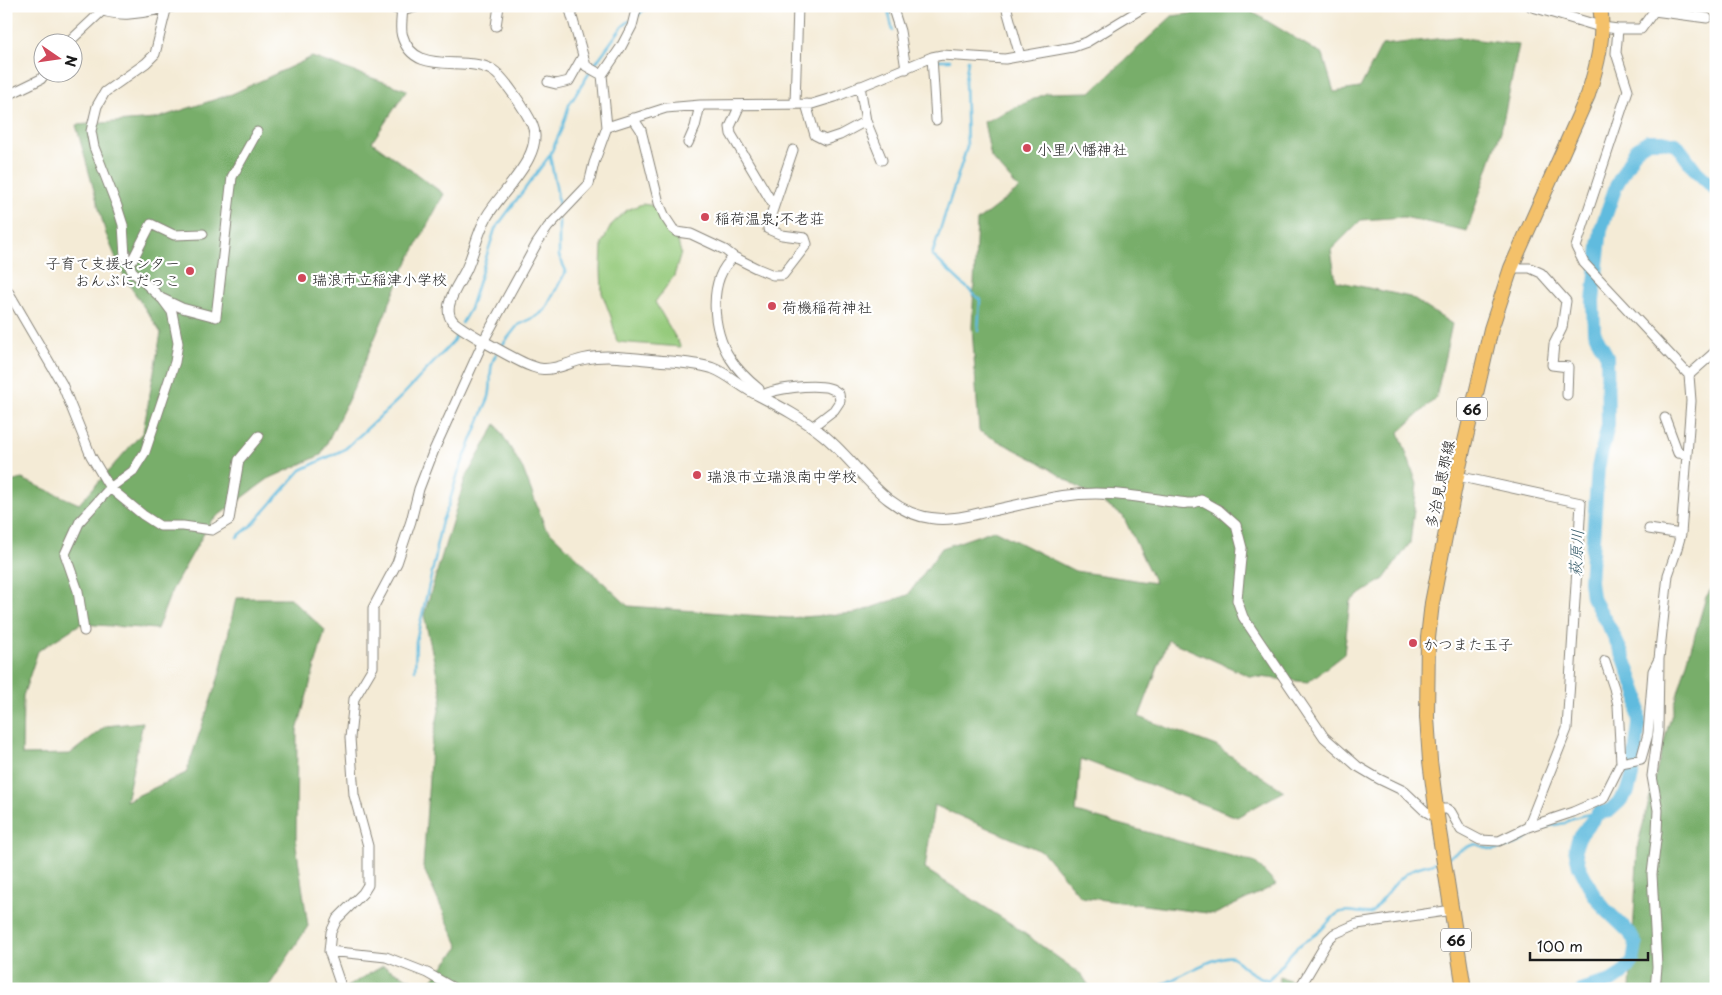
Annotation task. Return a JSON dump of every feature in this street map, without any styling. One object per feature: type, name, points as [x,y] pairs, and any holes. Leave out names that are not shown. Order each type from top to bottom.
[{"type":"main road","name":"多治見恵那線","points":[[1464,989],[1439,831],[1430,761],[1427,717],[1428,638],[1437,568],[1456,476],[1489,338],[1511,268],[1588,95],[1600,50],[1602,27],[1600,6]]},
{"type":"street","points":[[84,631],[78,591],[65,554],[80,521],[110,488],[133,470],[145,452],[175,362],[178,343],[172,312],[161,298],[132,271],[125,256],[123,225],[94,147],[91,131],[96,106],[105,92],[146,63],[155,54],[170,7],[124,15],[112,15],[101,12],[91,6]]},
{"type":"street","points":[[388,6],[402,11],[415,9],[420,6]]},
{"type":"street","points":[[496,26],[499,6]]},
{"type":"street","points":[[569,6],[586,66],[602,75]]},
{"type":"street","points":[[795,104],[798,6]]},
{"type":"street","points":[[892,6],[900,31],[906,69]]},
{"type":"street","points":[[1006,6],[1020,56]]},
{"type":"street","points":[[607,127],[666,108],[700,105],[817,103],[932,57],[942,55],[1005,58],[1073,47],[1087,42],[1146,6]]},
{"type":"street","points":[[1537,7],[1602,27],[1618,29],[1640,29],[1654,11],[1707,18]]},
{"type":"street","points":[[342,989],[328,951],[331,932],[336,919],[363,893],[368,885],[368,846],[354,795],[350,738],[354,699],[373,667],[372,608],[397,563],[419,489],[434,450],[484,340],[537,243],[554,220],[589,184],[594,163],[607,127],[602,75],[622,48],[632,26],[636,8]]},
{"type":"street","points":[[402,11],[401,34],[416,58],[433,62],[479,65],[494,71],[504,81],[533,126],[535,141],[531,155],[486,218],[467,269],[450,302],[448,311],[452,320],[467,332],[529,366],[543,369],[558,367],[584,358],[601,357],[688,364],[710,368],[726,374],[812,427],[833,444],[881,494],[911,514],[932,518],[954,518],[1064,496],[1093,493],[1118,494],[1184,503],[1194,503],[1201,500],[1218,510],[1236,525],[1242,548],[1237,586],[1239,608],[1243,617],[1324,737],[1357,766],[1404,791],[1430,814],[1447,809],[1451,812],[1460,830],[1480,840],[1499,841],[1528,827],[1603,799],[1621,763],[1618,706],[1605,661]]},
{"type":"street","points":[[79,32],[101,12]]},
{"type":"street","points":[[1618,29],[1616,53],[1628,90],[1576,247],[1584,262],[1689,376],[1691,401],[1681,534],[1668,575],[1659,659],[1658,731],[1652,776],[1658,810],[1658,832],[1652,874],[1656,967],[1655,989]]},
{"type":"street","points":[[548,82],[556,84],[569,81],[583,56]]},
{"type":"street","points":[[932,57],[936,120]]},
{"type":"street","points":[[6,96],[35,82]]},
{"type":"street","points":[[860,86],[866,121],[882,160]]},
{"type":"street","points":[[806,104],[815,135],[825,140],[840,136],[866,121]]},
{"type":"street","points":[[688,143],[695,127],[700,105]]},
{"type":"street","points":[[740,105],[730,127],[731,134],[774,206]]},
{"type":"street","points":[[633,118],[640,130],[659,203],[673,229],[677,232],[691,234],[773,275],[782,275],[807,244],[805,238],[782,235],[768,229],[768,224],[793,150]]},
{"type":"street","points":[[161,298],[182,308],[216,317],[232,177],[257,132]]},
{"type":"street","points":[[128,262],[133,259],[151,224],[174,235],[203,234]]},
{"type":"street","points":[[734,257],[722,271],[716,294],[714,306],[719,333],[729,357],[741,374],[759,389],[760,396]]},
{"type":"street","points":[[1511,268],[1530,268],[1541,273],[1566,302],[1562,328],[1554,344],[1552,365],[1568,367],[1567,395]]},
{"type":"street","points":[[6,291],[9,293],[62,384],[91,456],[110,488],[142,515],[160,526],[183,526],[212,530],[229,520],[239,460],[259,436]]},
{"type":"street","points":[[1689,376],[1700,363],[1716,351]]},
{"type":"street","points":[[760,396],[768,392],[804,387],[819,386],[831,388],[839,394],[840,401],[834,410],[812,427]]},
{"type":"street","points":[[1665,418],[1678,453],[1686,454]]},
{"type":"street","points":[[1456,476],[1581,504],[1567,729],[1528,827]]},
{"type":"street","points":[[1649,529],[1681,534]]},
{"type":"street","points":[[1621,763],[1642,759],[1648,734],[1653,671],[1659,659]]},
{"type":"street","points":[[1299,989],[1328,940],[1334,934],[1357,924],[1452,910]]},
{"type":"street","points":[[328,951],[386,957],[426,972],[455,989]]},
{"type":"green space","points":[[1244,7],[1323,55],[1334,92],[1360,88],[1382,45],[1455,37],[1519,45],[1501,131],[1467,231],[1404,217],[1361,220],[1331,250],[1336,281],[1410,297],[1452,324],[1436,398],[1399,432],[1417,484],[1410,543],[1384,579],[1350,601],[1344,654],[1308,682],[1249,676],[1168,640],[1139,717],[1216,746],[1284,791],[1237,817],[1081,759],[1076,812],[1256,863],[1276,885],[1215,914],[1081,897],[1043,852],[934,805],[925,869],[1010,923],[1082,975],[1091,989],[343,989],[383,966],[426,987],[459,947],[423,867],[431,748],[442,697],[424,615],[465,479],[496,424],[523,469],[545,527],[628,606],[789,618],[856,613],[908,595],[942,548],[994,530],[1075,571],[1155,583],[1123,516],[1039,462],[979,431],[972,327],[977,221],[1019,189],[991,157],[984,122],[1047,93],[1091,92],[1172,16]]},
{"type":"green space","points":[[312,57],[407,90],[372,142],[444,194],[404,269],[353,390],[321,455],[268,479],[211,521],[172,590],[157,629],[80,624],[38,651],[23,696],[22,755],[70,754],[106,726],[143,722],[126,801],[186,773],[220,673],[236,598],[290,598],[325,630],[297,731],[296,845],[308,926],[267,989],[6,989],[6,483],[22,479],[79,504],[143,432],[161,333],[124,277],[106,234],[76,125],[155,119],[232,94]]},
{"type":"green space","points":[[642,204],[656,206],[678,242],[681,253],[674,276],[655,302],[681,347],[617,342],[611,317],[602,293],[602,243],[612,224],[627,210]]},
{"type":"green space","points":[[1716,582],[1716,989],[1630,989],[1638,844],[1666,734],[1706,597]]},
{"type":"green space","points":[[1280,976],[1308,989],[1278,989]]},
{"type":"waterway","points":[[638,15],[648,6]]},
{"type":"waterway","points":[[887,6],[893,31]]},
{"type":"waterway","points":[[462,323],[470,309],[495,229],[550,155],[562,128],[569,105],[595,64],[622,27],[629,21]]},
{"type":"waterway","points":[[938,60],[950,60]]},
{"type":"waterway","points":[[968,60],[965,81],[967,147],[932,255],[980,300],[978,331]]},
{"type":"waterway","name":"萩原川","points":[[1583,989],[1611,981],[1622,974],[1633,961],[1636,945],[1630,933],[1605,909],[1594,895],[1579,866],[1575,849],[1579,837],[1598,813],[1609,811],[1628,791],[1639,725],[1638,696],[1612,632],[1592,597],[1590,581],[1598,468],[1608,425],[1607,356],[1594,332],[1593,301],[1601,229],[1616,186],[1636,149],[1648,141],[1676,144],[1696,171],[1716,190]]},
{"type":"waterway","points":[[550,156],[559,212]]},
{"type":"waterway","points":[[500,348],[518,325],[545,310],[566,271],[559,256],[559,220]]},
{"type":"waterway","points":[[237,537],[253,524],[301,470],[345,449],[400,398],[453,342],[460,328]]},
{"type":"waterway","points":[[415,670],[416,641],[442,521],[458,473],[489,397],[491,369],[497,353]]},
{"type":"waterway","points":[[1448,857],[1476,844],[1492,850],[1508,847],[1525,840],[1536,831],[1549,826],[1565,823],[1573,818],[1598,813]]},
{"type":"waterway","points":[[1158,989],[1162,985],[1198,967],[1219,958],[1227,957],[1233,957],[1248,970],[1268,980],[1296,948],[1323,928],[1335,915],[1345,911],[1371,913],[1395,884],[1406,874],[1415,868],[1439,861]]},
{"type":"place","name":"小里八幡神社","points":[[1027,148]]},
{"type":"place","name":"稲荷温泉;不老荘","points":[[705,217]]},
{"type":"place","name":"子育て支援センター おんぶにだっこ","points":[[190,271]]},
{"type":"place","name":"瑞浪市立稲津小学校","points":[[302,278]]},
{"type":"place","name":"荷機稲荷神社","points":[[772,306]]},
{"type":"place","name":"瑞浪市立瑞浪南中学校","points":[[697,475]]},
{"type":"place","name":"かつまた玉子","points":[[1413,643]]}]
